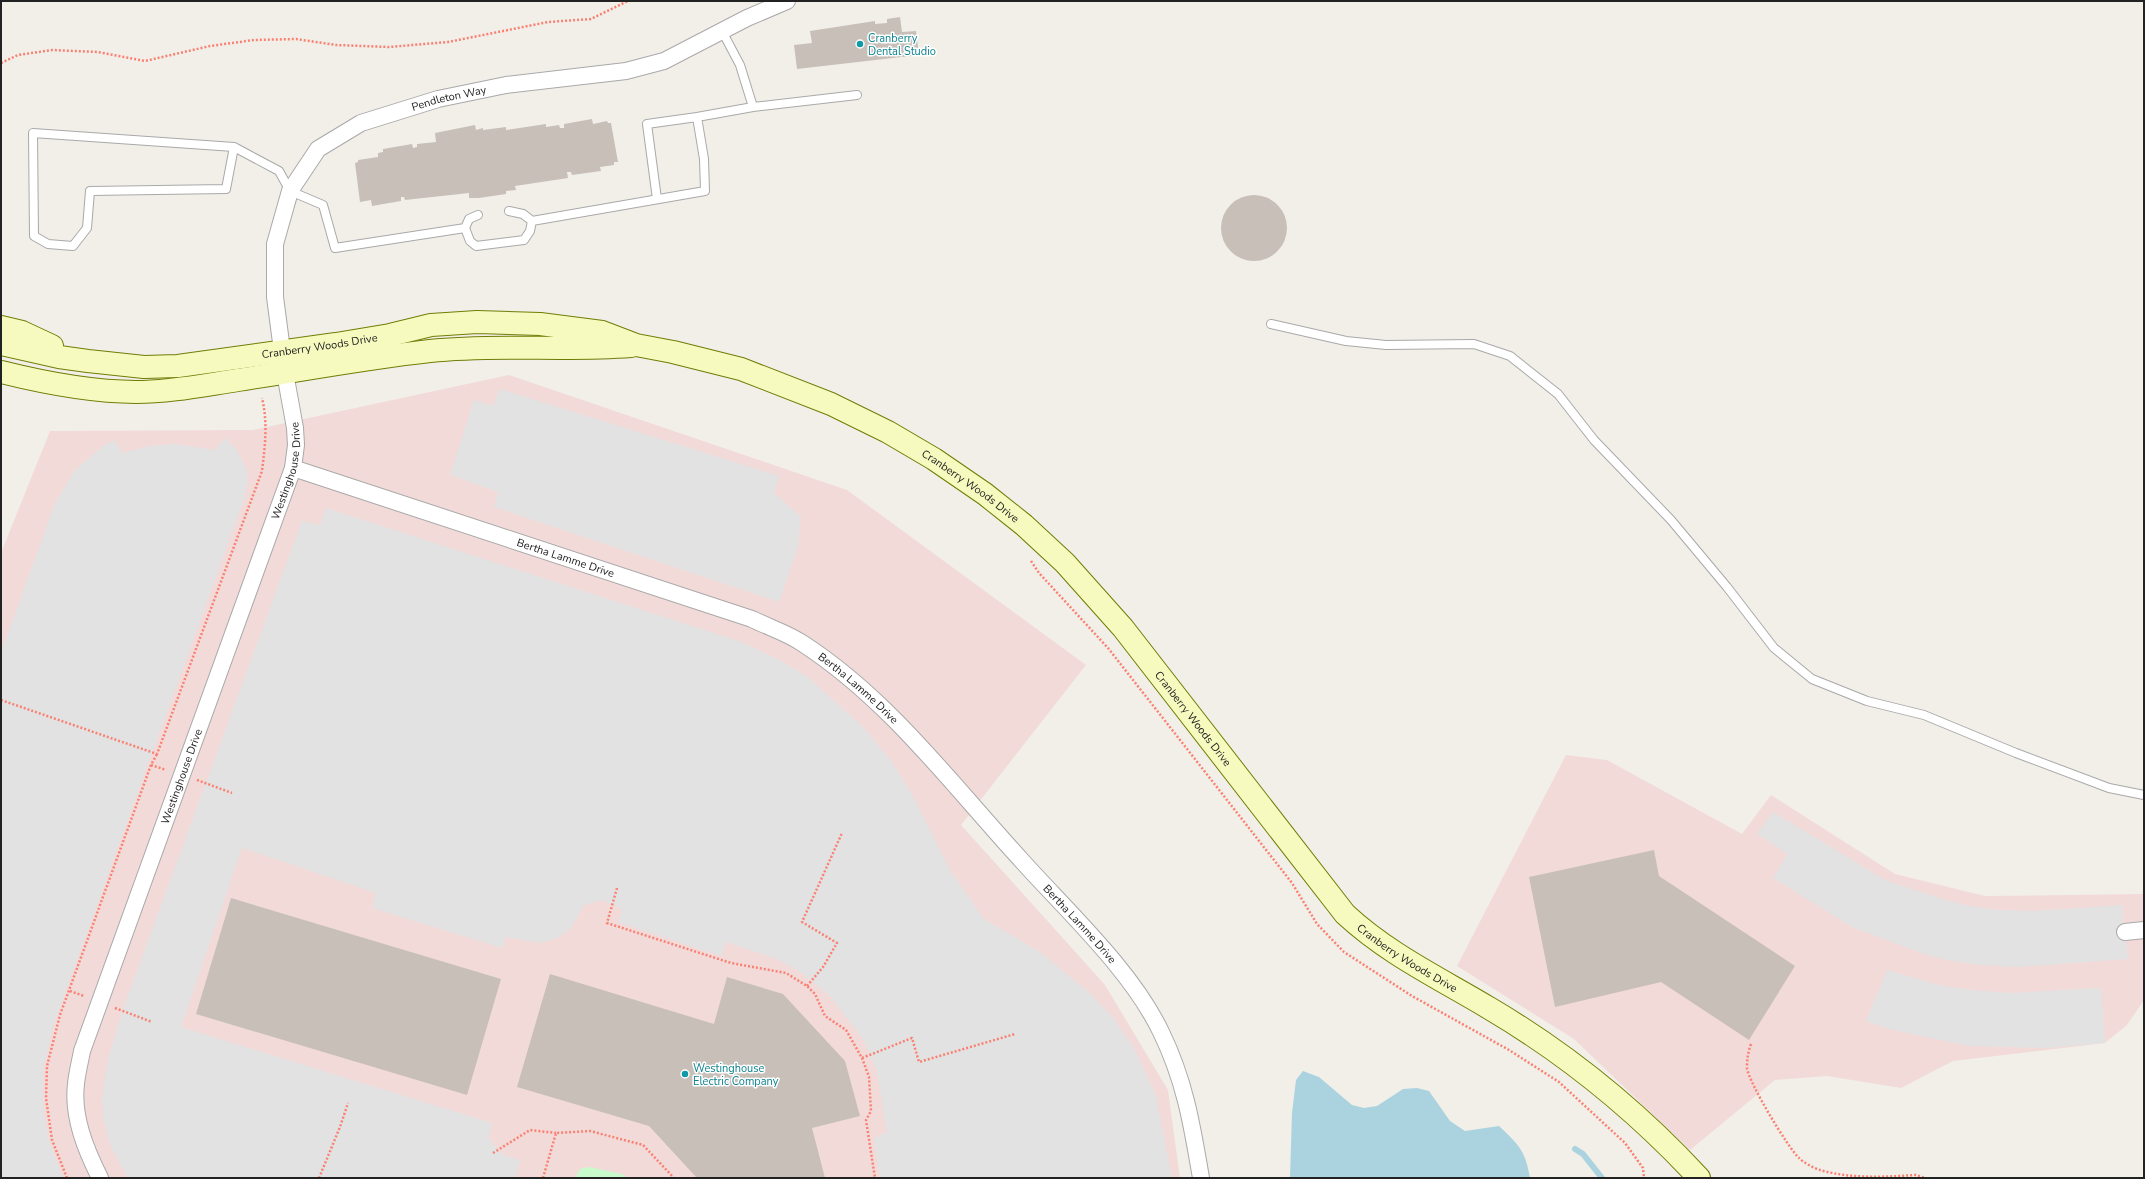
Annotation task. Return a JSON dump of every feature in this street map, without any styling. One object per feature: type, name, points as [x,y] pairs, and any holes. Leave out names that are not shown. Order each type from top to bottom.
[{"type":"street","name":"Pendleton Way","points":[[283,363],[276,297],[275,244],[290,191],[318,149],[361,123],[438,98],[506,85],[626,71],[664,61],[746,18],[787,1]]},
{"type":"street","name":"Cranberry Woods Drive","points":[[1,372],[46,382],[94,390],[136,392],[180,389],[431,325],[477,322],[512,322],[570,327],[602,332],[636,345],[673,352],[741,369],[831,404],[888,432],[934,458],[985,494],[1024,526],[1065,563],[1118,623],[1345,914],[1380,944],[1421,970],[1490,1009],[1561,1056],[1608,1091],[1655,1133],[1698,1178]]},
{"type":"street","points":[[1,327],[22,332],[88,361]]},
{"type":"street","name":"Cranberry Woods Drive","points":[[1,344],[88,361],[144,367],[283,363]]},
{"type":"street","name":"Westinghouse Drive","points":[[100,1178],[92,1162],[78,1122],[75,1086],[82,1051],[293,468],[296,445],[295,428],[283,363]]},
{"type":"street","name":"Bertha Lamme Drive","points":[[293,468],[752,619],[800,642],[838,669],[875,700],[939,768],[1105,952],[1137,993],[1160,1030],[1179,1075],[1190,1110],[1201,1178]]},
{"type":"street","points":[[2125,932],[2144,930]]},
{"type":"lane","points":[[722,31],[740,65],[753,107]]},
{"type":"lane","points":[[657,199],[647,124],[753,107],[857,95]]},
{"type":"lane","points":[[509,211],[523,214],[532,221],[705,191],[704,159],[697,117]]},
{"type":"lane","points":[[234,147],[226,189],[90,192],[87,228],[73,246],[48,244],[34,236],[33,133],[234,147],[279,171],[290,191],[323,205],[335,248],[465,228]]},
{"type":"lane","points":[[478,215],[469,219],[465,228],[470,240],[476,246],[524,240],[530,231],[532,221]]},
{"type":"lane","points":[[1271,324],[1346,341],[1386,344],[1474,344],[1510,356],[1558,394],[1594,440],[1676,526],[1727,587],[1774,648],[1812,679],[1867,701],[1924,715],[2016,753],[2109,788],[2144,795]]},
{"type":"path","points":[[1,63],[18,54],[52,50],[98,52],[145,61],[210,46],[254,40],[296,38],[336,45],[388,47],[448,42],[548,22],[591,19],[628,1]]},
{"type":"path","points":[[67,1178],[52,1140],[46,1098],[47,1066],[60,1015],[151,765],[157,754],[262,471],[266,438],[266,414],[262,398]]},
{"type":"path","points":[[1,700],[157,754]]},
{"type":"path","points":[[806,986],[823,967],[837,943],[802,922],[842,833]]},
{"type":"path","points":[[617,888],[606,923],[731,963],[786,973],[806,986],[815,994],[825,1016],[846,1030],[862,1058],[870,1077],[871,1111],[866,1120],[875,1178]]},
{"type":"path","points":[[862,1058],[912,1038],[919,1062],[1015,1034]]},
{"type":"path","points":[[1751,1044],[1748,1052],[1747,1069],[1751,1080],[1764,1104],[1799,1158],[1818,1170],[1848,1177],[1916,1174],[1925,1178]]},
{"type":"path","points":[[319,1178],[324,1170],[348,1103]]},
{"type":"path","points":[[493,1153],[530,1130],[556,1133],[590,1131],[643,1145],[674,1178]]},
{"type":"path","points":[[543,1178],[556,1133]]},
{"type":"shaded area","points":[[509,375],[847,490],[1086,665],[961,825],[1105,985],[1168,1090],[1180,1178],[1,1178],[1,553],[50,431],[253,430]]},
{"type":"shaded area","points":[[500,389],[779,476],[774,493],[801,517],[798,547],[779,602],[494,507],[498,492],[450,475],[474,400],[493,406]]},
{"type":"shaded area","points":[[225,438],[236,449],[247,470],[248,482],[244,499],[54,1024],[44,1066],[44,1114],[49,1140],[63,1178],[1,1178],[1,653],[54,506],[74,471],[103,446],[114,440],[123,453],[149,446],[176,444],[215,450]]},
{"type":"shaded area","points":[[326,508],[742,642],[783,662],[809,678],[863,727],[892,762],[914,798],[951,872],[984,919],[1040,952],[1090,993],[1114,1019],[1134,1048],[1156,1096],[1172,1178],[880,1178],[874,1139],[887,1132],[877,1071],[863,1039],[831,997],[802,973],[777,959],[726,942],[721,956],[618,922],[622,909],[602,900],[584,905],[571,928],[558,938],[540,943],[506,937],[502,948],[372,908],[376,893],[242,848],[181,1027],[492,1123],[488,1138],[503,1155],[520,1160],[515,1178],[128,1178],[111,1147],[103,1117],[102,1098],[108,1060],[123,1009],[302,521],[320,525]]},
{"type":"shaded area","points":[[1566,755],[1607,760],[1742,834],[1771,795],[1895,874],[1985,896],[2144,894],[2144,1000],[2127,1025],[2105,1043],[1953,1061],[1901,1088],[1827,1076],[1775,1080],[1690,1150],[1574,1039],[1457,966]]},
{"type":"shaded area","points":[[1773,812],[1885,880],[1939,898],[1969,906],[1999,910],[2035,911],[2122,905],[2128,959],[2019,967],[1981,965],[1946,960],[1921,953],[1852,927],[1773,878],[1788,854],[1757,834]]},
{"type":"shaded area","points":[[1887,970],[1939,985],[1971,990],[2011,993],[2101,988],[2105,1043],[2047,1048],[1969,1046],[1893,1030],[1866,1021]]},
{"type":"green space","points":[[589,1167],[622,1174],[628,1178],[575,1178],[580,1169]]},
{"type":"water","points":[[1303,1071],[1319,1077],[1352,1105],[1364,1108],[1377,1106],[1403,1089],[1417,1088],[1429,1091],[1450,1121],[1465,1131],[1499,1126],[1512,1138],[1523,1154],[1530,1178],[1290,1178],[1292,1113],[1296,1080]]},
{"type":"building","name":"Cranberry Dental Studio","points":[[900,17],[902,32],[916,31],[919,55],[797,69],[794,45],[812,43],[810,31],[875,21],[875,24],[887,23],[887,19]]},
{"type":"building","points":[[592,119],[593,124],[607,121],[608,123],[611,123],[618,162],[614,162],[614,165],[600,167],[601,171],[572,175],[571,172],[567,172],[568,178],[515,186],[516,190],[506,191],[506,194],[479,198],[469,198],[469,193],[405,200],[404,197],[401,197],[401,201],[372,206],[371,200],[360,202],[355,163],[358,162],[358,160],[378,157],[378,153],[383,152],[383,149],[412,144],[413,148],[417,147],[417,144],[436,142],[435,133],[475,125],[476,130],[483,128],[483,130],[506,127],[506,130],[546,124],[546,127],[559,125],[560,128],[564,128],[564,124]]},
{"type":"building","points":[[1254,195],[1267,198],[1277,205],[1284,215],[1287,228],[1284,241],[1277,251],[1267,258],[1254,261],[1241,258],[1231,251],[1224,241],[1221,228],[1224,215],[1231,205],[1241,198]]},
{"type":"building","points":[[1654,850],[1659,876],[1795,966],[1749,1040],[1661,982],[1555,1007],[1529,877]]},
{"type":"building","points":[[231,898],[501,979],[467,1095],[196,1014]]},
{"type":"building","name":"Westinghouse Electric Company","points":[[550,974],[714,1024],[727,977],[783,994],[845,1061],[860,1116],[812,1128],[825,1178],[697,1178],[649,1126],[517,1087]]},
{"type":"waterway","points":[[1575,1149],[1583,1154],[1602,1178]]},
{"type":"place","name":"Cranberry Dental Studio","points":[[860,44]]},
{"type":"place","name":"Westinghouse Electric Company","points":[[685,1074]]}]
